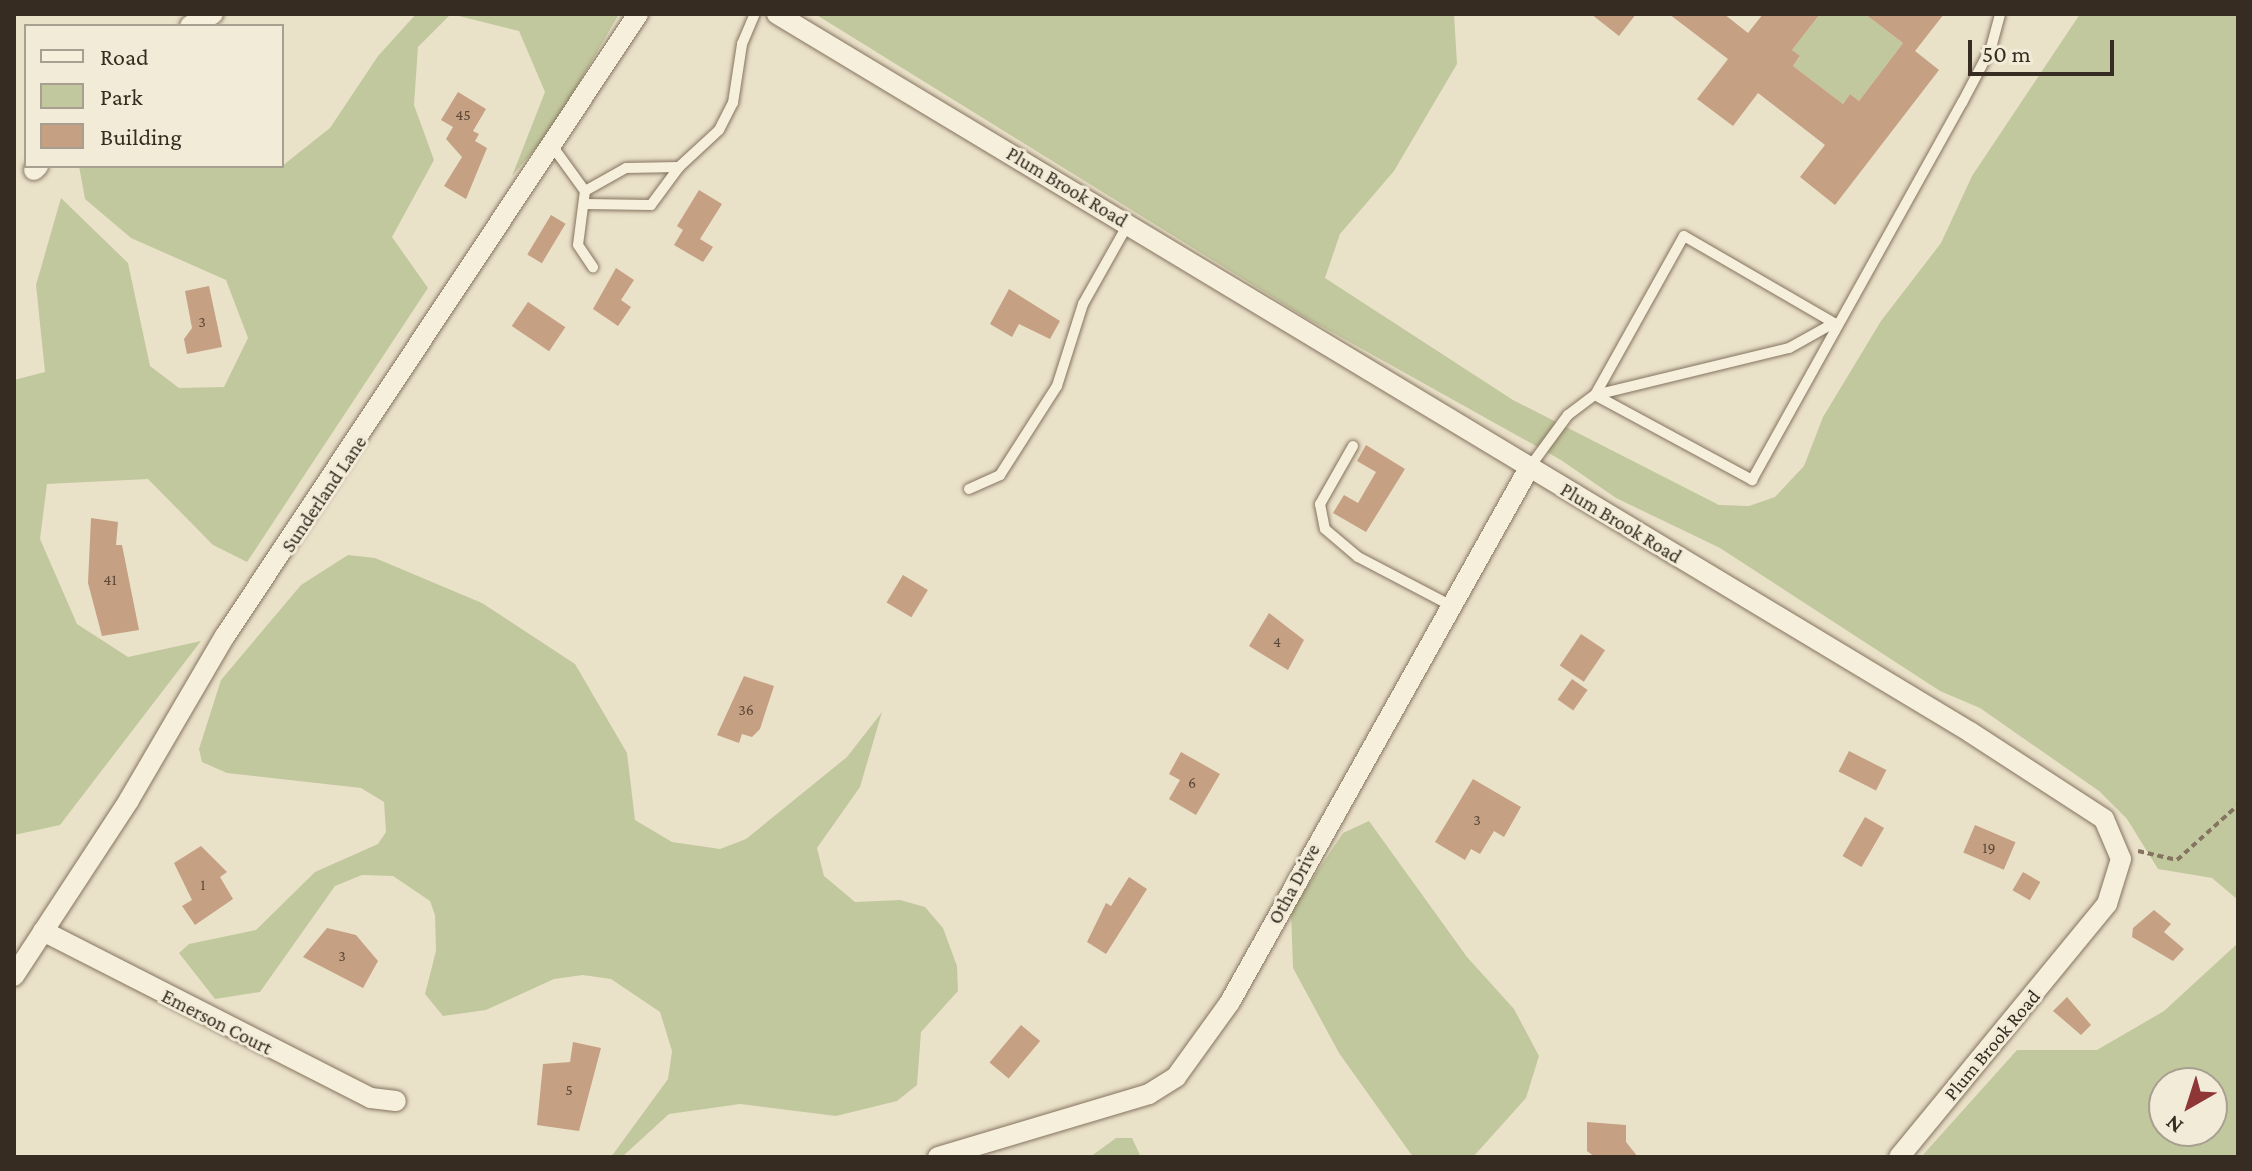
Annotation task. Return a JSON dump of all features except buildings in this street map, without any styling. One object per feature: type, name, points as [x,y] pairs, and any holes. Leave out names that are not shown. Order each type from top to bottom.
[{"type":"street","points":[[194,24],[213,14]]},
{"type":"street","name":"Sunderland Lane","points":[[14,976],[225,636],[553,147],[638,14]]},
{"type":"street","name":"Plum Brook Road","points":[[777,14],[2095,812],[2115,838],[2121,859],[2107,904],[1899,1157]]},
{"type":"street","name":"Otha Drive","points":[[938,1157],[1149,1094],[1176,1077],[1230,1002],[1529,468]]},
{"type":"street","name":"Emerson Court","points":[[43,931],[371,1098],[396,1101]]},
{"type":"lane","points":[[585,204],[651,205],[679,167],[727,117],[755,14]]},
{"type":"lane","points":[[1595,395],[1752,480],[1834,323],[1962,103],[1991,48],[2000,14]]},
{"type":"lane","points":[[553,147],[585,191],[578,245],[593,267]]},
{"type":"lane","points":[[585,191],[626,168],[679,167]]},
{"type":"lane","points":[[969,489],[1000,475],[1049,399],[1083,304],[1128,224]]},
{"type":"lane","points":[[1529,468],[1560,423],[1595,395],[1684,236],[1834,323]]},
{"type":"lane","points":[[1595,395],[1789,348],[1834,323]]},
{"type":"lane","points":[[1353,446],[1320,504],[1325,529],[1358,557],[1450,605]]},
{"type":"green space","points":[[416,14],[451,14],[418,47],[414,105],[434,160],[392,237],[428,288],[247,562],[213,545],[148,479],[47,484],[40,539],[77,624],[128,657],[201,641],[60,825],[14,835],[14,380],[45,372],[36,285],[61,198],[128,263],[150,366],[179,388],[224,387],[248,338],[226,280],[131,238],[85,199],[79,168],[284,168],[284,164],[330,128],[378,56]]},
{"type":"green space","points":[[451,14],[619,14],[553,128],[512,176],[545,92],[519,31]]},
{"type":"green space","points":[[815,14],[1454,14],[1457,64],[1394,171],[1340,234],[1325,278],[1513,400],[1719,505],[1749,506],[1775,497],[1804,466],[1823,417],[1881,321],[1941,243],[1972,176],[2080,14],[2238,14],[2238,900],[2212,878],[2158,869],[2127,819],[2099,791],[1980,708],[1940,691],[1720,548],[1616,498],[1561,460],[1303,316]]},
{"type":"green space","points":[[1820,14],[1865,14],[1903,43],[1859,101],[1850,94],[1843,104],[1793,66],[1800,57],[1792,50]]},
{"type":"green space","points":[[348,555],[375,558],[482,603],[575,664],[627,753],[635,820],[672,842],[720,849],[746,839],[847,757],[882,712],[860,787],[817,848],[824,876],[855,902],[900,900],[925,907],[943,928],[957,966],[958,991],[921,1032],[917,1085],[897,1101],[836,1116],[740,1104],[669,1114],[622,1157],[611,1157],[668,1079],[672,1051],[660,1012],[611,979],[583,975],[554,979],[486,1010],[443,1016],[425,994],[436,951],[435,915],[430,901],[393,876],[362,875],[335,886],[260,992],[215,999],[179,953],[189,944],[256,930],[315,872],[378,844],[386,832],[384,802],[361,788],[227,773],[202,762],[199,749],[221,680],[301,585]]},
{"type":"green space","points":[[1369,821],[1467,957],[1514,1009],[1539,1056],[1526,1098],[1473,1157],[1413,1157],[1339,1053],[1293,968],[1291,911],[1343,833]]},
{"type":"green space","points":[[2238,943],[2238,1157],[1921,1157],[2017,1050],[2097,1050],[2164,1011]]},
{"type":"green space","points":[[1116,1138],[1132,1138],[1141,1157],[1090,1157]]}]
